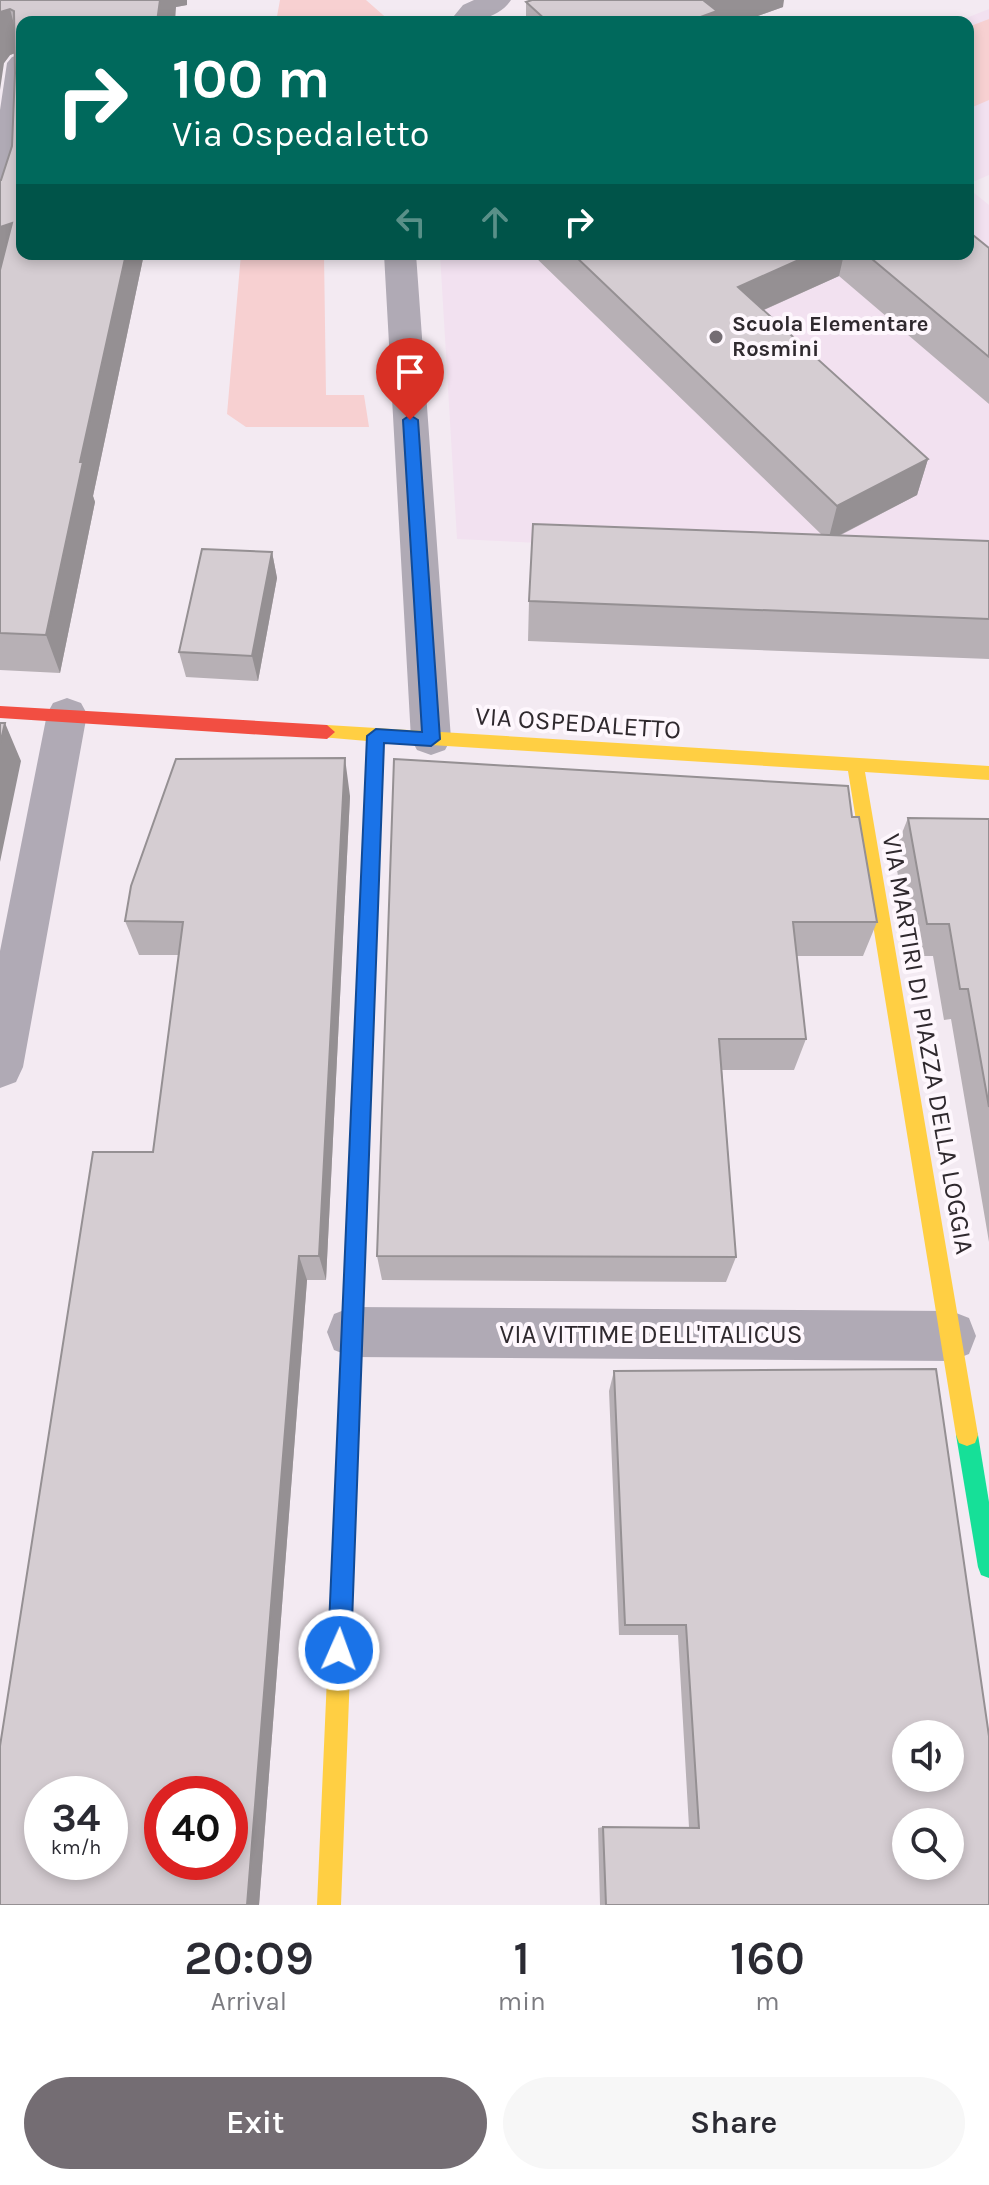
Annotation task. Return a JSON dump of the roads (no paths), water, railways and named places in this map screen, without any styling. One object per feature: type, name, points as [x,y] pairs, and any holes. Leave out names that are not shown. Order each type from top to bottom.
[{"type":"street","points":[[468,16],[497,0]]},
{"type":"street","points":[[0,214],[7,121],[16,86]]},
{"type":"street","points":[[400,260],[431,739]]},
{"type":"street","name":"VIA OSPEDALETTO","points":[[0,712],[989,773]]},
{"type":"street","points":[[0,1067],[67,714]]},
{"type":"street","points":[[329,1905],[376,736]]},
{"type":"street","name":"VIA MARTIRI DI PIAZZA DELLA LOGGIA","points":[[856,766],[989,1567]]},
{"type":"street","name":"VIA VITTIME DELL'ITALICUS","points":[[352,1332],[951,1336]]},
{"type":"place","name":"Scuola Elementare Rosmini","points":[[716,337]]}]
